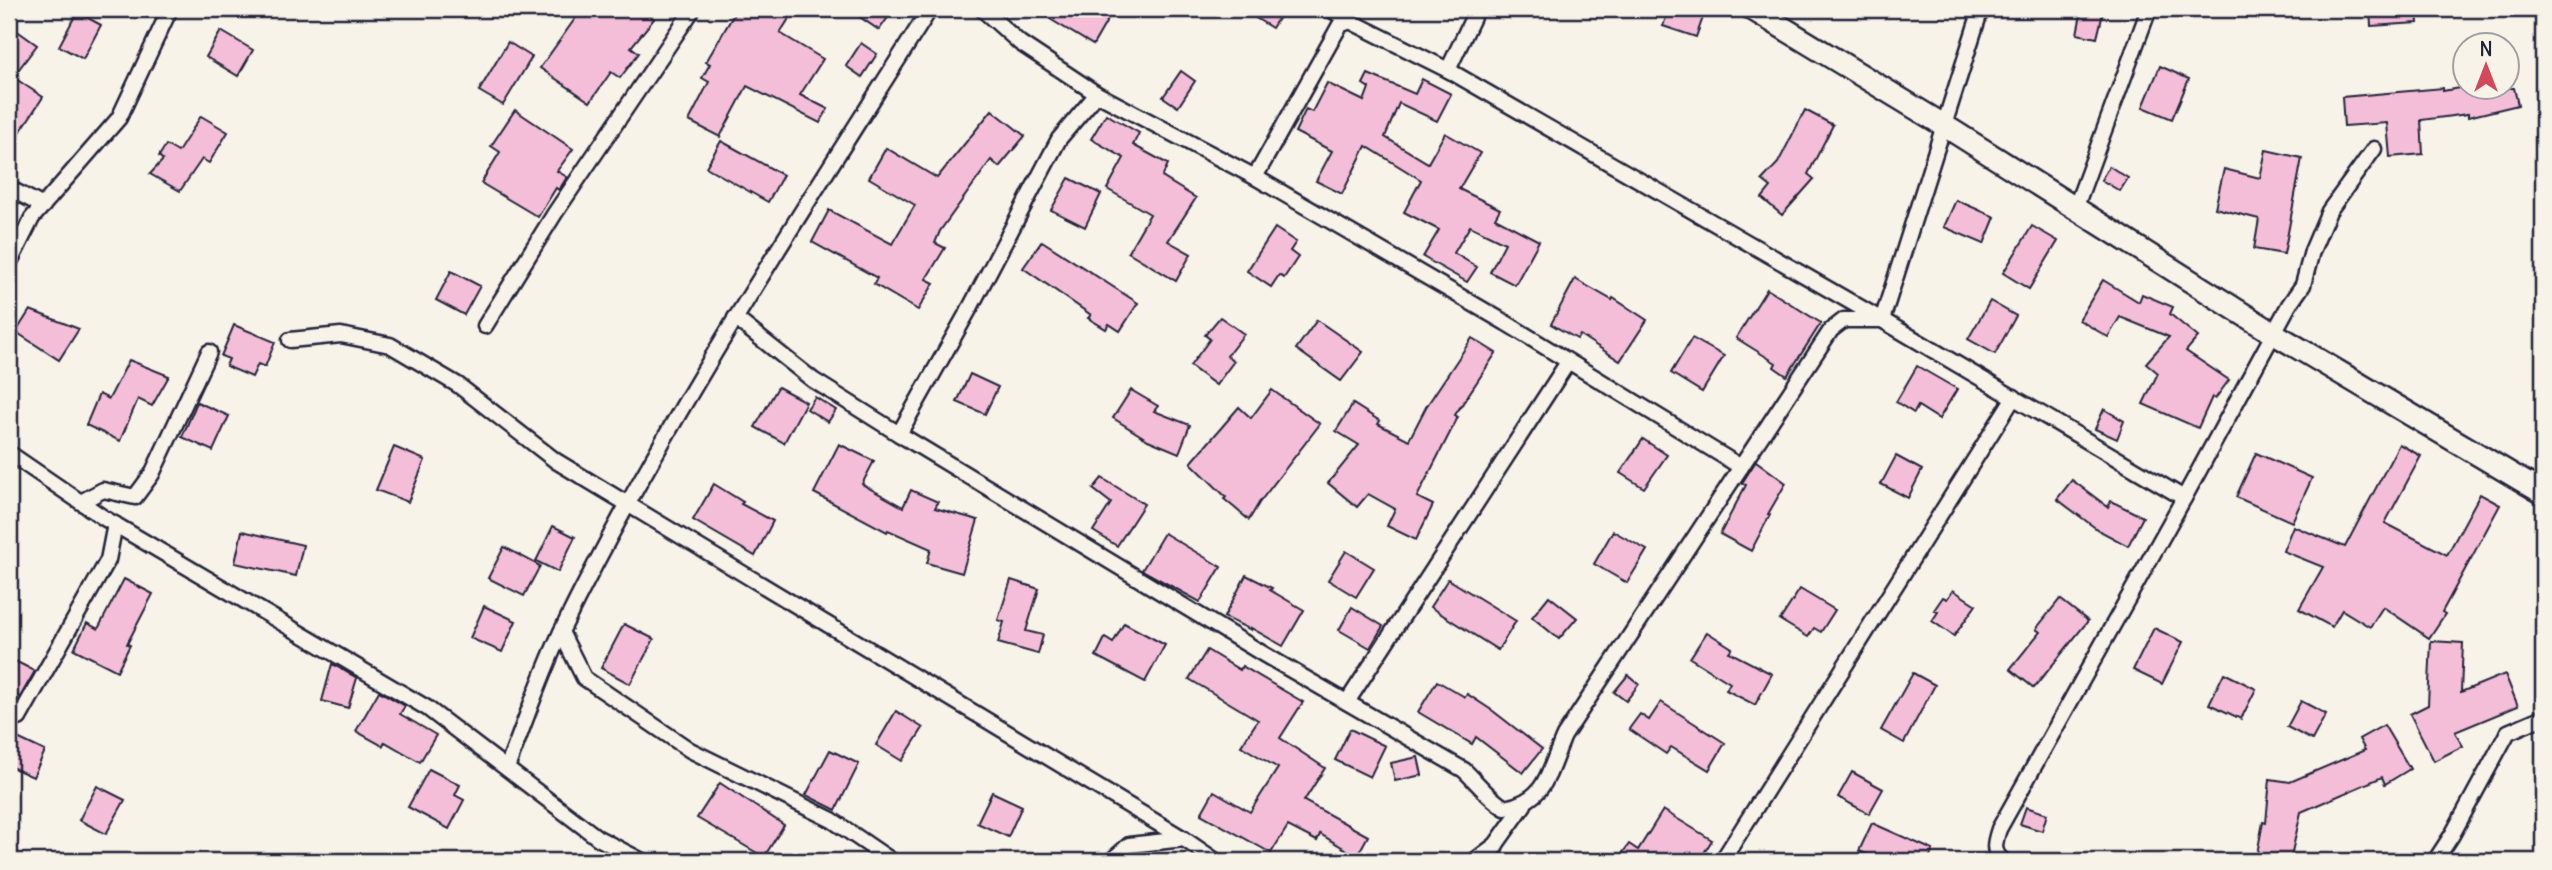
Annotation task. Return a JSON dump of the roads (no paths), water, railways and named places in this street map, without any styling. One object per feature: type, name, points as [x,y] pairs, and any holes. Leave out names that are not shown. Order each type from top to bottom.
[{"type":"street","points":[[9,264],[32,218],[119,118],[170,9]]},
{"type":"street","points":[[485,326],[555,213],[693,9]]},
{"type":"street","points":[[507,768],[561,632],[629,505],[735,318],[930,9]]},
{"type":"street","points":[[982,9],[1020,43],[1097,94],[1255,177],[1741,467]]},
{"type":"street","points":[[1330,9],[1448,70],[2184,498]]},
{"type":"street","points":[[1448,70],[1477,9]]},
{"type":"street","points":[[1752,9],[1945,126],[2273,333],[2543,493]]},
{"type":"street","points":[[1882,320],[1981,9]]},
{"type":"street","points":[[2075,209],[2150,9]]},
{"type":"street","points":[[1255,177],[1340,25],[1350,21]]},
{"type":"street","points":[[899,434],[971,306],[1059,138],[1097,94]]},
{"type":"street","points":[[2004,861],[1998,858],[1994,845],[1999,829],[2273,333],[2303,285],[2312,251],[2329,211],[2374,149]]},
{"type":"street","points":[[9,188],[43,206]]},
{"type":"street","points":[[735,318],[813,380],[899,434],[1265,656],[1464,770],[1490,799],[1505,808],[1524,805]]},
{"type":"street","points":[[1488,861],[1497,843],[1524,805],[1539,792],[1564,736],[1831,330],[1844,320],[1882,320]]},
{"type":"street","points":[[290,340],[341,335],[390,345],[458,385],[556,461],[1184,839],[1216,861]]},
{"type":"street","points":[[81,502],[103,490],[135,497],[152,474],[209,352]]},
{"type":"street","points":[[1347,702],[1568,362]]},
{"type":"street","points":[[1722,861],[2014,397]]},
{"type":"street","points":[[9,453],[115,524],[427,708],[598,838],[642,861]]},
{"type":"street","points":[[9,710],[19,718],[108,560],[115,524]]},
{"type":"street","points":[[561,632],[584,678],[690,750],[832,820],[892,861]]},
{"type":"street","points":[[2435,861],[2508,732],[2543,717]]},
{"type":"street","points":[[1111,861],[1129,845],[1184,839]]},
{"type":"street","points":[[1474,861],[1497,843]]}]
